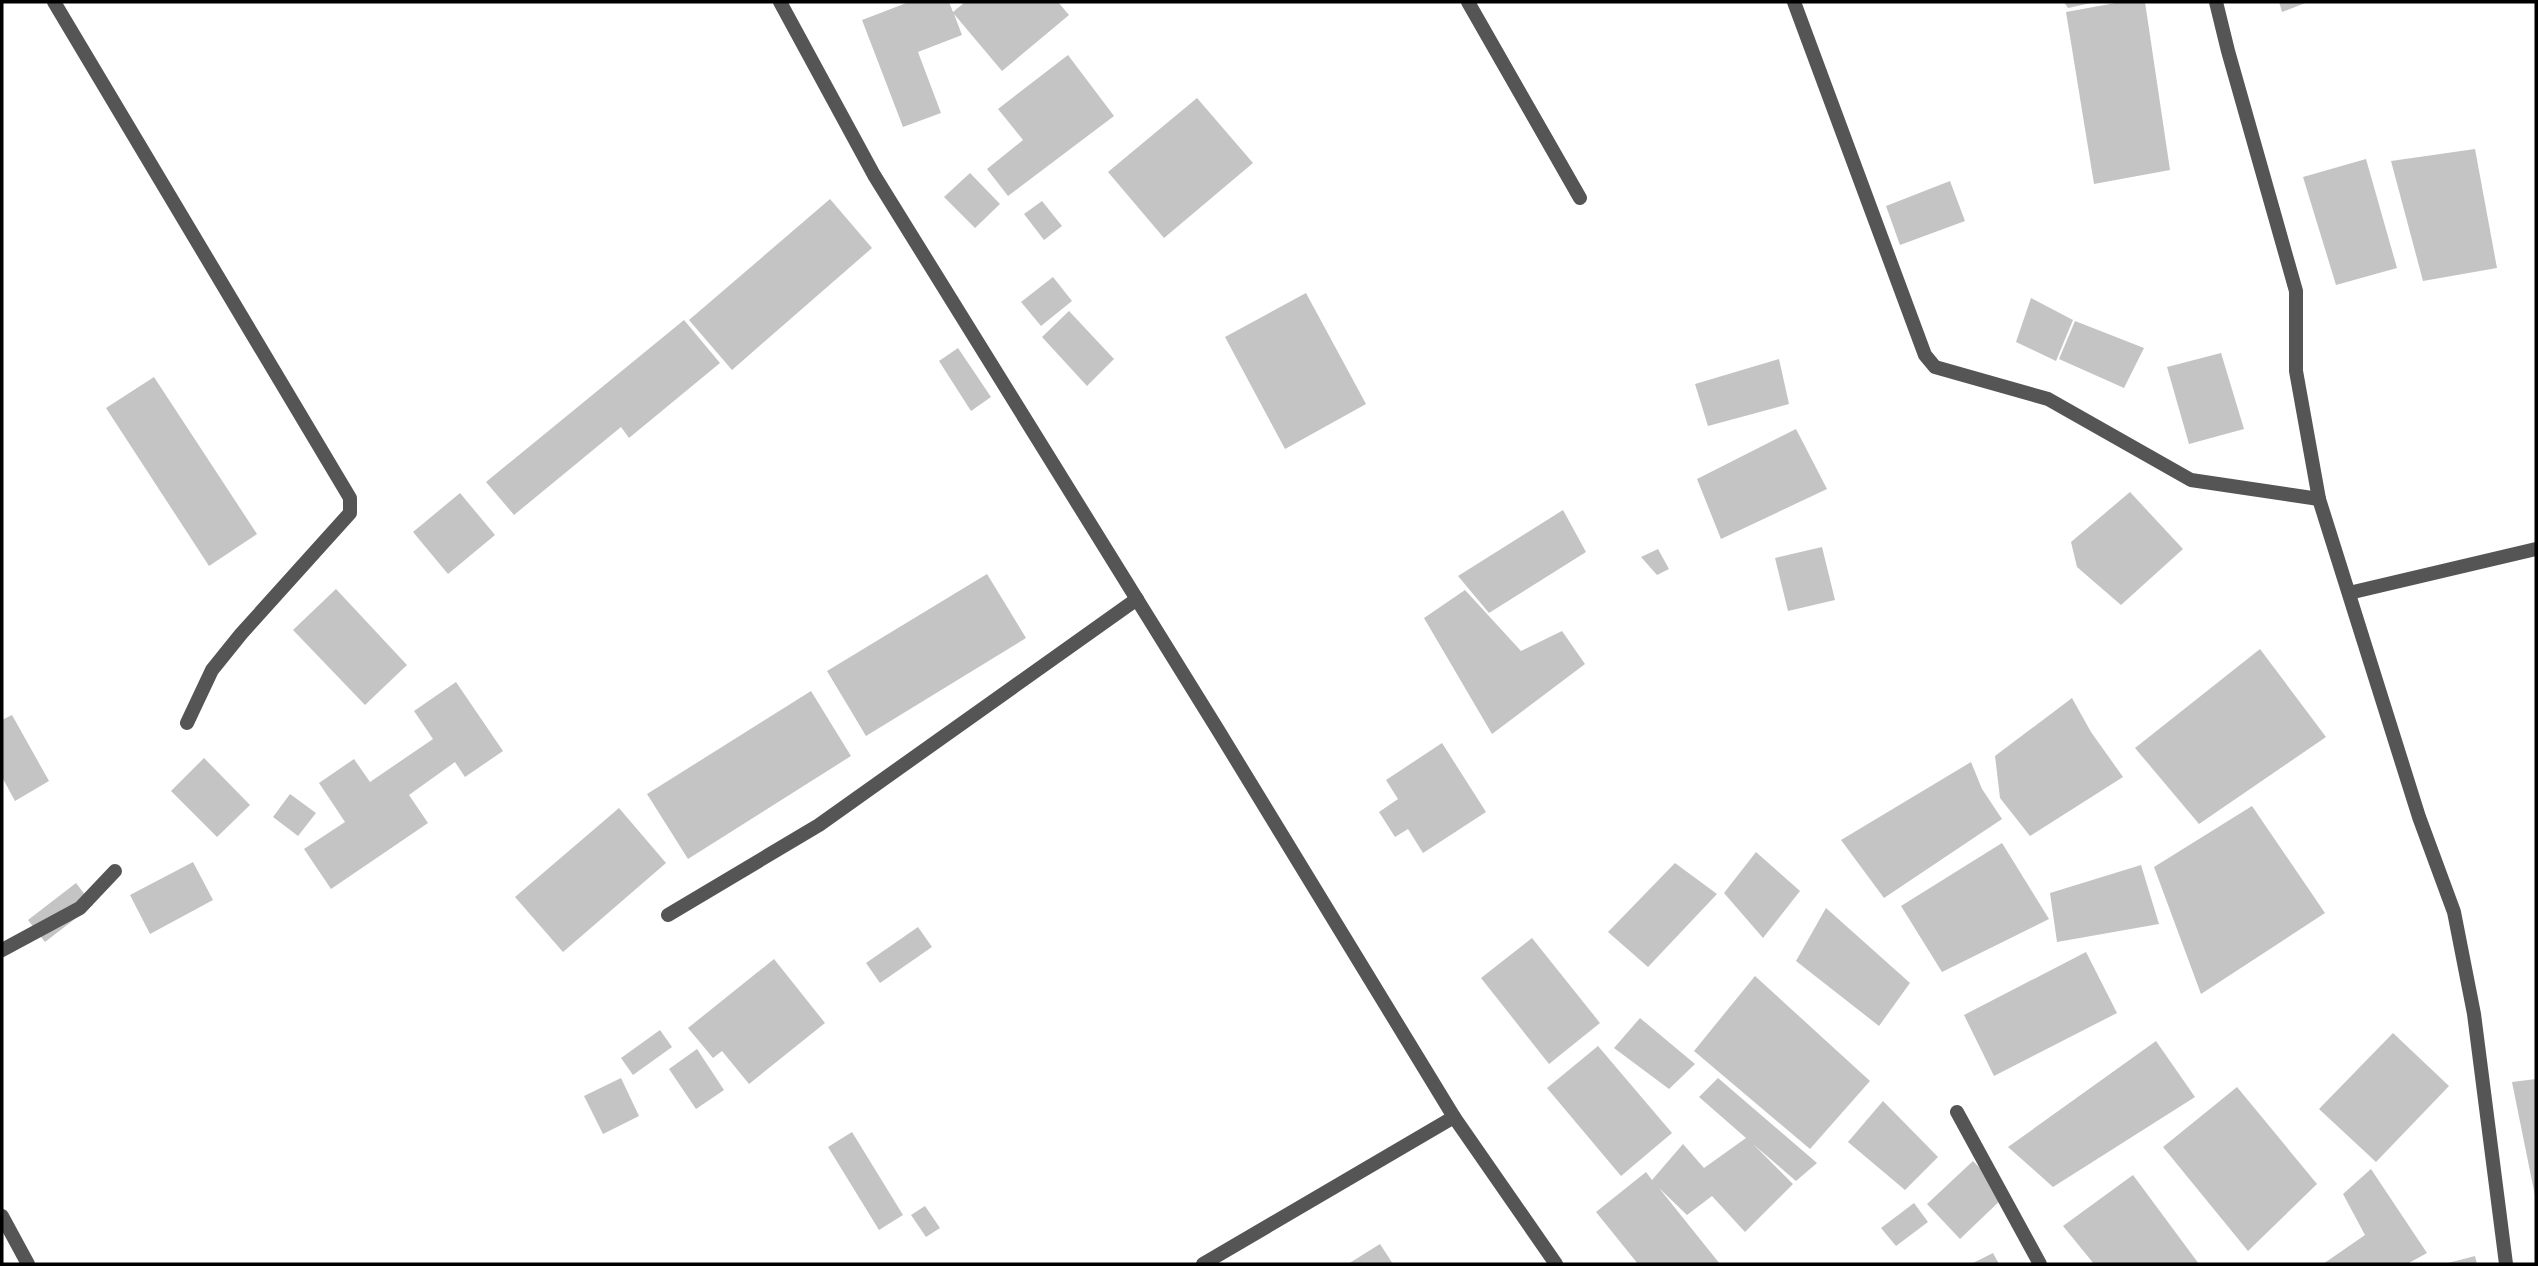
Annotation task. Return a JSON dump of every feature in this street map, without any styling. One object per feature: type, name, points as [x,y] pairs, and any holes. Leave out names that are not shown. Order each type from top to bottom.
[{"type":"street","points":[[54,2],[350,498],[350,513],[212,670],[187,723]]},
{"type":"street","points":[[1468,2],[1580,198]]},
{"type":"street","points":[[1794,2],[1925,355],[1936,367],[2048,399],[2191,480],[2319,499]]},
{"type":"street","points":[[2216,2],[2296,291],[2296,371],[2319,499],[2419,817],[2454,912],[2474,1014],[2506,1264]]},
{"type":"street","points":[[786,4],[874,174],[1454,1117],[1556,1264]]},
{"type":"street","points":[[2348,593],[2536,549]]},
{"type":"street","points":[[668,915],[819,825],[1137,599]]},
{"type":"street","points":[[2,950],[80,908],[114,871]]},
{"type":"street","points":[[1956,1112],[2040,1264]]},
{"type":"street","points":[[1203,1264],[1454,1117]]},
{"type":"street","points":[[2,1216],[28,1264]]},
{"type":"building","points":[[909,2],[949,2],[953,12],[965,2],[1058,2],[1069,15],[1002,71],[954,14],[962,35],[918,52],[941,113],[903,127],[862,20]]},
{"type":"building","points":[[2064,2],[2091,2],[2091,3],[2068,8]]},
{"type":"building","points":[[2121,2],[2145,2],[2170,170],[2094,184],[2066,12]]},
{"type":"building","points":[[2279,2],[2308,2],[2282,12]]},
{"type":"building","points":[[1068,55],[1114,116],[1008,196],[987,169],[1023,140],[998,109]]},
{"type":"building","points":[[1197,98],[1253,163],[1164,238],[1108,172]]},
{"type":"building","points":[[2475,149],[2497,268],[2423,281],[2391,161]]},
{"type":"building","points":[[2366,159],[2397,268],[2336,285],[2303,177]]},
{"type":"building","points":[[970,173],[1000,204],[975,228],[944,197]]},
{"type":"building","points":[[1950,181],[1965,221],[1900,245],[1886,206]]},
{"type":"building","points":[[830,199],[872,248],[732,370],[689,320]]},
{"type":"building","points":[[1042,201],[1062,226],[1044,240],[1024,214]]},
{"type":"building","points":[[1053,277],[1072,301],[1041,326],[1021,302]]},
{"type":"building","points":[[1306,293],[1366,404],[1285,449],[1225,337]]},
{"type":"building","points":[[2031,298],[2073,320],[2056,361],[2016,342]]},
{"type":"building","points":[[1069,311],[1114,359],[1087,386],[1042,337]]},
{"type":"building","points":[[684,320],[720,363],[629,438],[621,427],[514,515],[486,482]]},
{"type":"building","points":[[2075,321],[2144,348],[2124,388],[2059,359]]},
{"type":"building","points":[[958,348],[991,397],[971,411],[939,361]]},
{"type":"building","points":[[2221,353],[2244,429],[2189,444],[2167,367]]},
{"type":"building","points":[[1779,359],[1789,404],[1708,426],[1695,384]]},
{"type":"building","points":[[154,377],[257,534],[209,566],[106,408]]},
{"type":"building","points":[[1796,429],[1827,489],[1721,539],[1697,479]]},
{"type":"building","points":[[2130,492],[2183,549],[2121,605],[2077,567],[2071,542]]},
{"type":"building","points":[[460,493],[495,535],[448,574],[413,532]]},
{"type":"building","points":[[1563,510],[1586,552],[1489,613],[1458,576]]},
{"type":"building","points":[[1822,547],[1835,600],[1788,611],[1775,558]]},
{"type":"building","points":[[1658,549],[1669,569],[1657,575],[1641,557]]},
{"type":"building","points":[[987,574],[1026,638],[866,736],[827,671]]},
{"type":"building","points":[[336,589],[407,665],[365,705],[293,630]]},
{"type":"building","points":[[1465,590],[1521,651],[1562,631],[1585,664],[1492,734],[1424,618]]},
{"type":"building","points":[[2260,649],[2326,737],[2199,824],[2135,748]]},
{"type":"building","points":[[456,682],[503,751],[465,777],[455,762],[409,795],[428,823],[331,889],[304,849],[345,822],[319,783],[354,759],[370,782],[433,739],[414,711]]},
{"type":"building","points":[[811,691],[851,756],[688,859],[647,794]]},
{"type":"building","points":[[2072,698],[2091,732],[2123,777],[2030,836],[2000,798],[1995,756]]},
{"type":"building","points":[[12,715],[49,781],[15,801],[2,777],[2,720]]},
{"type":"building","points":[[1442,743],[1486,812],[1423,853],[1408,829],[1395,837],[1379,812],[1398,799],[1386,780]]},
{"type":"building","points":[[204,758],[250,805],[217,837],[171,791]]},
{"type":"building","points":[[1971,762],[1982,789],[2002,819],[1884,898],[1841,840]]},
{"type":"building","points":[[290,794],[316,813],[298,836],[273,817]]},
{"type":"building","points":[[2252,806],[2325,913],[2201,994],[2154,867]]},
{"type":"building","points":[[619,808],[666,863],[563,952],[515,897]]},
{"type":"building","points":[[2002,843],[2049,919],[1942,972],[1901,906]]},
{"type":"building","points":[[1756,852],[1800,891],[1763,938],[1724,893]]},
{"type":"building","points":[[193,862],[213,900],[150,934],[130,895]]},
{"type":"building","points":[[1675,863],[1717,894],[1648,967],[1608,932]]},
{"type":"building","points":[[2141,865],[2159,924],[2057,942],[2050,893]]},
{"type":"building","points":[[76,883],[93,905],[45,942],[28,920]]},
{"type":"building","points":[[1826,908],[1910,983],[1879,1026],[1796,961]]},
{"type":"building","points":[[918,927],[932,947],[880,983],[866,963]]},
{"type":"building","points":[[1532,938],[1600,1023],[1549,1064],[1481,978]]},
{"type":"building","points":[[2086,952],[2117,1013],[1994,1076],[1964,1015]]},
{"type":"building","points":[[774,959],[825,1023],[749,1084],[722,1051],[713,1058],[688,1028]]},
{"type":"building","points":[[1755,976],[1870,1081],[1810,1149],[1694,1051]]},
{"type":"building","points":[[1640,1018],[1695,1064],[1669,1089],[1614,1048]]},
{"type":"building","points":[[660,1030],[672,1047],[633,1075],[621,1058]]},
{"type":"building","points":[[2393,1033],[2449,1086],[2376,1162],[2319,1109]]},
{"type":"building","points":[[2156,1041],[2195,1097],[2053,1187],[2008,1147]]},
{"type":"building","points":[[1598,1046],[1672,1133],[1621,1176],[1547,1088]]},
{"type":"building","points":[[697,1049],[724,1090],[696,1109],[669,1069]]},
{"type":"building","points":[[621,1078],[639,1116],[603,1134],[584,1096]]},
{"type":"building","points":[[1718,1078],[1817,1163],[1796,1181],[1753,1144],[1793,1184],[1745,1232],[1712,1196],[1687,1215],[1659,1188],[1720,1264],[1638,1264],[1596,1212],[1646,1172],[1652,1180],[1683,1144],[1704,1168],[1746,1138],[1699,1097]]},
{"type":"building","points":[[2536,1079],[2536,1196],[2535,1196],[2512,1082]]},
{"type":"building","points":[[2237,1087],[2317,1184],[2248,1251],[2163,1147]]},
{"type":"building","points":[[1883,1101],[1938,1157],[1905,1190],[1848,1142]]},
{"type":"building","points":[[852,1132],[903,1215],[879,1230],[828,1147]]},
{"type":"building","points":[[1973,1161],[2006,1195],[1960,1239],[1927,1204]]},
{"type":"building","points":[[2371,1169],[2427,1253],[2407,1264],[2323,1264],[2365,1235],[2343,1194]]},
{"type":"building","points":[[2133,1175],[2199,1264],[2094,1264],[2063,1226]]},
{"type":"building","points":[[1914,1203],[1928,1222],[1896,1246],[1881,1228]]},
{"type":"building","points":[[925,1206],[940,1228],[926,1237],[911,1215]]},
{"type":"building","points":[[1380,1244],[1393,1264],[1348,1264]]},
{"type":"building","points":[[1993,1253],[1999,1264],[1971,1264]]},
{"type":"building","points":[[2475,1256],[2477,1264],[2448,1264],[2448,1263]]}]
